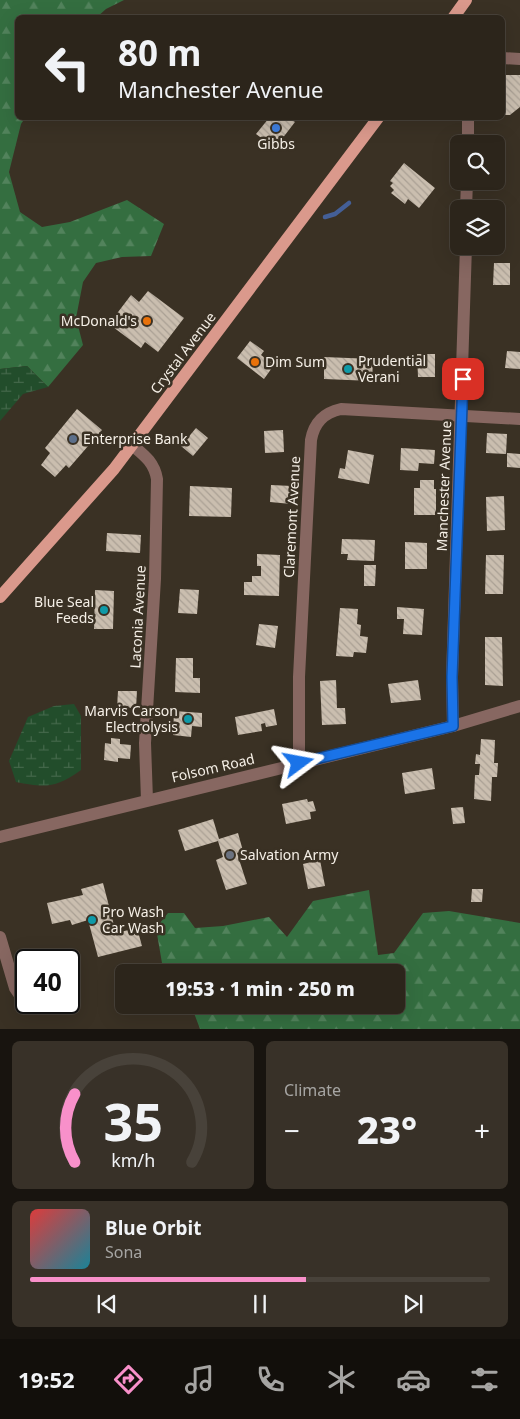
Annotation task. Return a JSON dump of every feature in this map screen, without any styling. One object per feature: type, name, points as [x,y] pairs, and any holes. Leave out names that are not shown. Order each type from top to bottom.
[{"type":"main road","points":[[455,15],[466,0]]},
{"type":"main road","name":"Crystal Avenue","points":[[0,597],[87,500],[132,444],[376,120]]},
{"type":"street","points":[[505,58],[520,59]]},
{"type":"street","points":[[468,120],[468,135]]},
{"type":"street","name":"Manchester Avenue","points":[[453,726],[452,677],[462,417],[466,255]]},
{"type":"street","name":"Claremont Avenue","points":[[299,763],[301,628],[311,440],[315,425],[328,414],[341,409],[462,417]]},
{"type":"street","points":[[462,417],[520,419]]},
{"type":"street","name":"Laconia Avenue","points":[[132,444],[149,460],[154,468],[157,479],[155,579],[145,743],[146,800]]},
{"type":"street","name":"Folsom Road","points":[[0,837],[453,726],[520,706]]},
{"type":"street","points":[[0,937],[15,988]]},
{"type":"green space","points":[[0,0],[124,0],[106,9],[99,15],[15,15],[15,120],[24,120],[9,172],[20,212],[42,227],[70,222],[127,200],[164,224],[151,256],[122,257],[96,263],[83,282],[76,318],[83,345],[48,387],[27,366],[0,369]]},
{"type":"green space","points":[[27,366],[48,387],[23,394],[0,421],[0,369]]},
{"type":"green space","points":[[74,704],[81,716],[81,770],[64,780],[50,785],[43,786],[16,782],[9,761],[28,717],[54,706]]},
{"type":"green space","points":[[369,890],[378,955],[394,953],[423,913],[449,911],[520,923],[520,1029],[200,1029],[194,1014],[405,1014],[405,964],[162,963],[156,928],[168,913],[184,913],[195,928],[223,926],[269,917],[287,937],[313,901]]},
{"type":"building","points":[[505,75],[520,75],[520,107],[510,115],[505,115]]},
{"type":"building","name":"Gibbs","points":[[267,120],[292,120],[295,122],[275,148],[256,134]]},
{"type":"building","points":[[404,163],[435,188],[419,208],[408,199],[405,204],[391,193],[394,190],[390,186],[393,183],[390,181]]},
{"type":"building","points":[[494,263],[510,263],[510,285],[493,285]]},
{"type":"building","name":"McDonald's","points":[[148,291],[184,318],[158,352],[145,342],[141,348],[109,324],[131,295],[139,302]]},
{"type":"building","name":"Dim Sum","points":[[250,341],[264,351],[261,355],[274,365],[264,379],[237,358]]},
{"type":"building","points":[[507,351],[520,352],[520,369],[505,368]]},
{"type":"building","points":[[417,354],[435,354],[435,377],[418,377]]},
{"type":"building","name":"Prudential Verani","points":[[324,357],[373,359],[372,381],[324,379]]},
{"type":"building","name":"Enterprise Bank","points":[[77,409],[102,430],[69,468],[66,465],[55,477],[41,465],[50,453],[45,448]]},
{"type":"building","points":[[196,428],[208,438],[193,456],[181,446]]},
{"type":"building","points":[[283,430],[284,452],[265,453],[264,431]]},
{"type":"building","points":[[487,433],[507,434],[506,454],[486,453]]},
{"type":"building","points":[[401,448],[435,450],[434,464],[419,463],[418,471],[400,470]]},
{"type":"building","points":[[348,450],[374,455],[369,484],[338,478],[340,468],[345,469]]},
{"type":"building","points":[[507,453],[520,454],[520,468],[507,467]]},
{"type":"building","points":[[420,480],[434,480],[436,515],[414,515],[414,488],[420,488]]},
{"type":"building","points":[[271,485],[292,486],[291,504],[270,502]]},
{"type":"building","points":[[190,486],[232,488],[231,517],[189,516]]},
{"type":"building","points":[[504,496],[505,530],[487,531],[486,497]]},
{"type":"building","points":[[107,533],[141,535],[140,553],[106,551]]},
{"type":"building","points":[[342,539],[375,540],[374,561],[347,560],[348,554],[341,554]]},
{"type":"building","points":[[405,542],[427,543],[427,569],[405,569]]},
{"type":"building","points":[[257,554],[280,555],[279,596],[244,595],[244,582],[252,582],[252,576],[261,576],[261,566],[257,566]]},
{"type":"building","points":[[486,555],[504,555],[503,594],[485,594]]},
{"type":"building","points":[[364,565],[376,565],[375,586],[364,586]]},
{"type":"building","points":[[180,589],[199,590],[197,614],[178,613]]},
{"type":"building","name":"Blue Seal Feeds","points":[[95,590],[114,591],[113,629],[94,629]]},
{"type":"building","points":[[397,607],[424,609],[422,635],[403,634],[404,619],[397,619]]},
{"type":"building","points":[[340,608],[358,609],[357,624],[361,625],[360,636],[368,637],[366,653],[354,652],[353,657],[336,656]]},
{"type":"building","points":[[259,624],[278,626],[275,648],[256,645]]},
{"type":"building","points":[[485,637],[502,637],[503,686],[485,685]]},
{"type":"building","points":[[176,658],[193,658],[193,678],[200,678],[200,693],[175,692]]},
{"type":"building","points":[[336,680],[337,708],[345,708],[346,724],[322,725],[320,681]]},
{"type":"building","points":[[418,680],[421,700],[391,703],[388,684]]},
{"type":"building","points":[[118,691],[137,691],[136,708],[117,708]]},
{"type":"building","points":[[274,709],[277,725],[266,727],[265,723],[261,724],[262,731],[238,735],[235,717]]},
{"type":"building","name":"Marvis Carson Electrolysis","points":[[174,711],[202,713],[202,727],[192,726],[191,737],[173,735]]},
{"type":"building","points":[[111,738],[120,739],[120,744],[131,745],[130,759],[118,758],[118,762],[104,760],[105,743],[111,744]]},
{"type":"building","points":[[481,739],[495,740],[494,763],[498,763],[497,777],[492,777],[491,801],[474,799],[475,775],[479,775],[480,764],[475,764],[476,754],[480,755]]},
{"type":"building","points":[[432,768],[435,789],[405,794],[402,773]]},
{"type":"building","points":[[307,799],[308,802],[313,801],[316,811],[310,812],[311,819],[286,824],[282,804]]},
{"type":"building","points":[[463,807],[465,823],[453,824],[451,808]]},
{"type":"building","name":"Salvation Army","points":[[213,819],[219,839],[238,833],[243,851],[237,853],[247,884],[226,890],[216,860],[223,857],[218,841],[185,851],[178,830]]},
{"type":"building","points":[[320,860],[325,886],[308,889],[303,864]]},
{"type":"building","name":"Pro Wash Car Wash","points":[[103,883],[116,933],[137,928],[142,946],[98,957],[88,920],[72,925],[70,920],[52,924],[47,903],[83,895],[81,889]]},
{"type":"building","points":[[472,889],[483,889],[482,902],[471,902]]},
{"type":"waterway","points":[[325,217],[335,214],[349,203]]},
{"type":"place","name":"Gibbs","points":[[276,128]]},
{"type":"place","name":"McDonald's","points":[[147,321]]},
{"type":"place","name":"Dim Sum","points":[[255,362]]},
{"type":"place","name":"Prudential Verani","points":[[348,369]]},
{"type":"place","name":"Enterprise Bank","points":[[73,439]]},
{"type":"place","name":"Blue Seal Feeds","points":[[104,610]]},
{"type":"place","name":"Marvis Carson Electrolysis","points":[[188,719]]},
{"type":"place","name":"Salvation Army","points":[[230,855]]},
{"type":"place","name":"Pro Wash Car Wash","points":[[92,920]]},
{"type":"route","points":[[299,763],[453,726],[452,677],[463,379]]}]
